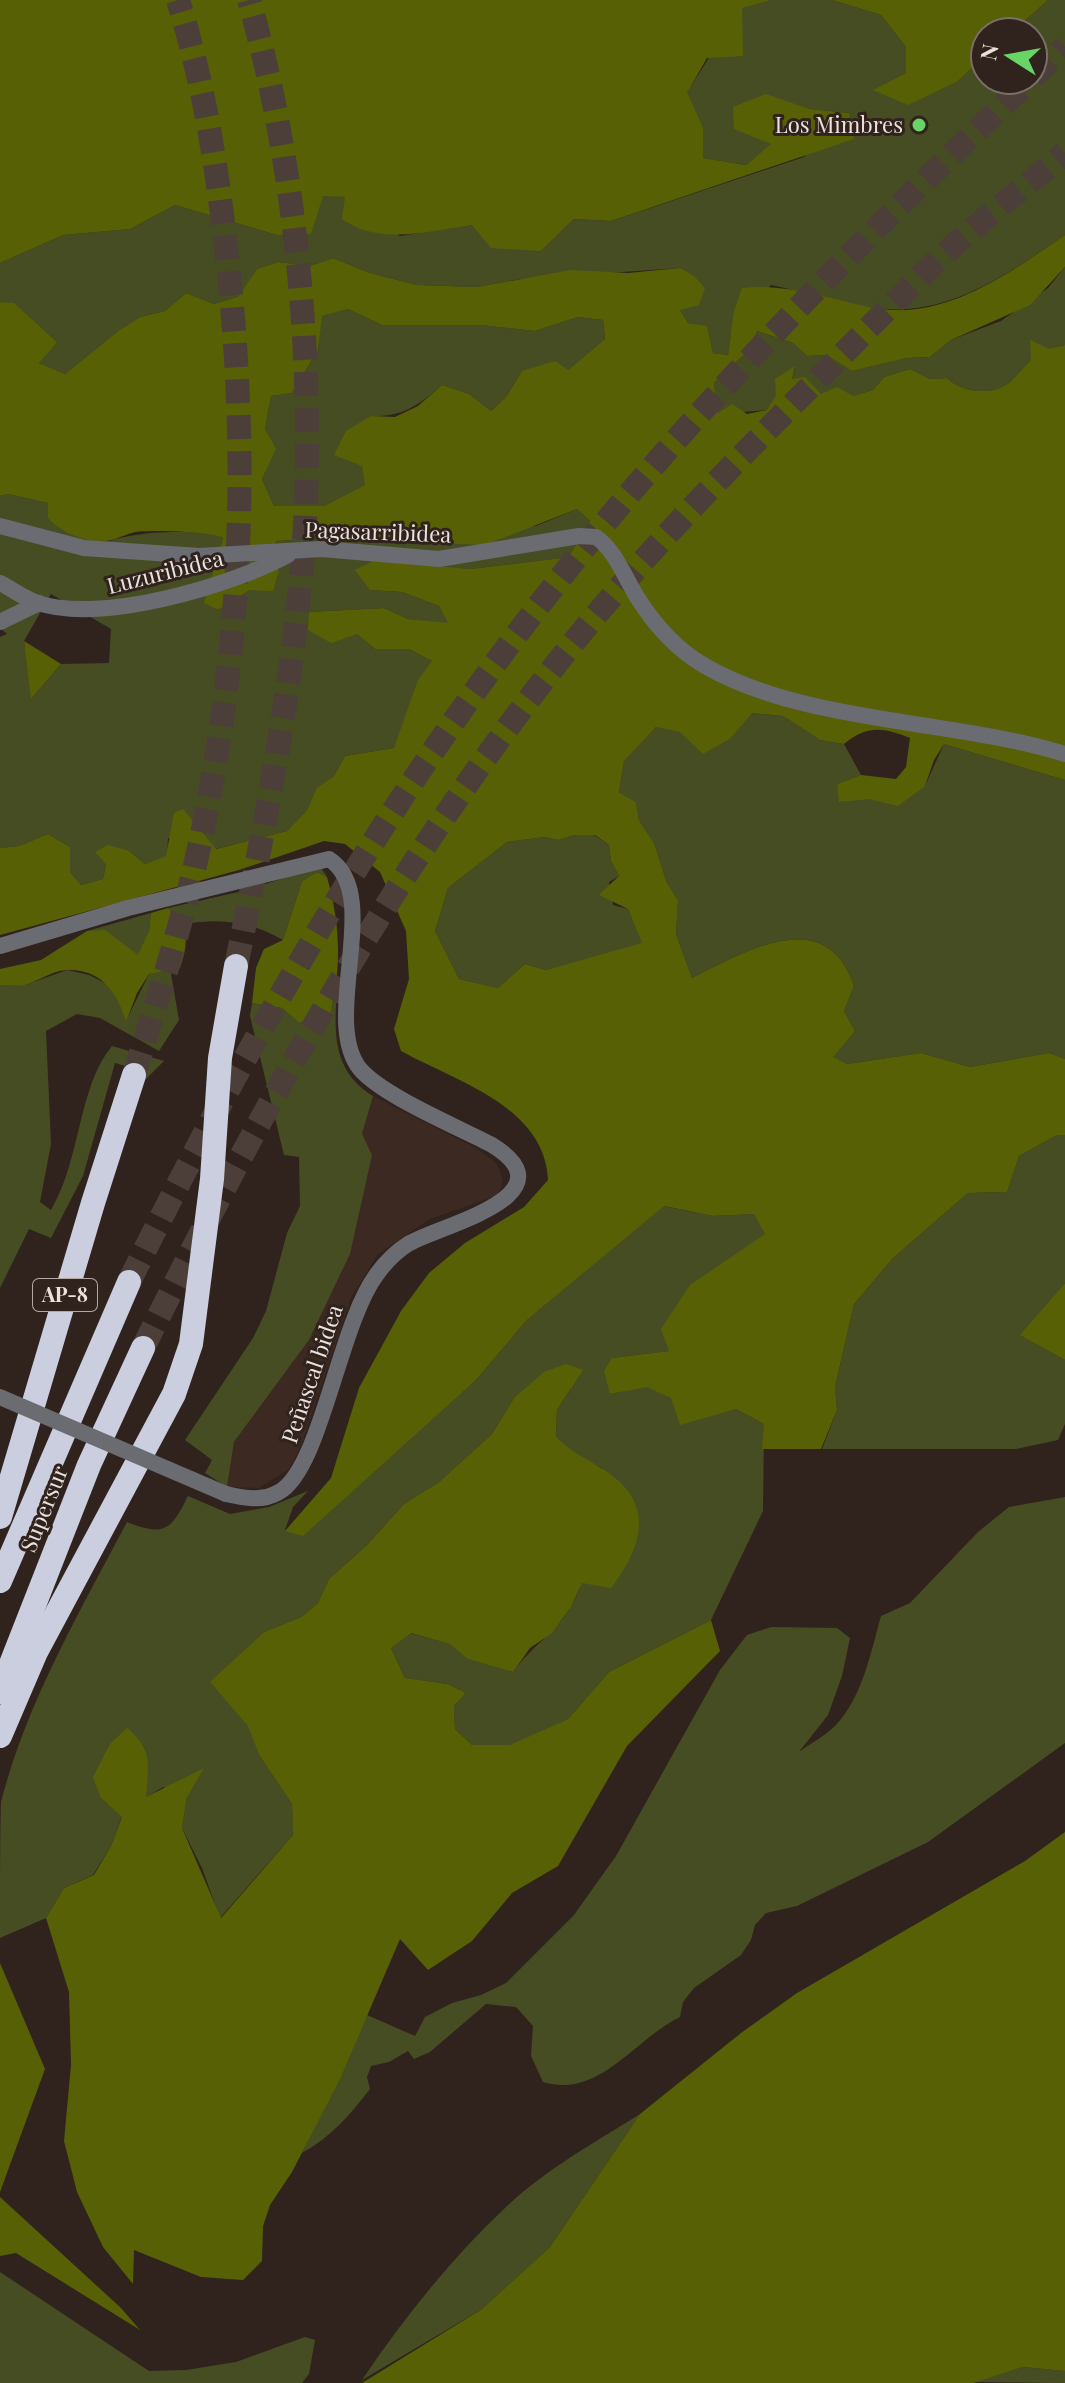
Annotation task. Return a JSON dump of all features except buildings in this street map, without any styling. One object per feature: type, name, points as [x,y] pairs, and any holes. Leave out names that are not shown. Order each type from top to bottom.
[{"type":"highway","points":[[0,1736],[36,1652],[174,1394],[191,1344],[212,1179],[220,1058],[236,966]]},
{"type":"highway","name":"AP-8","points":[[0,1517],[134,1075]]},
{"type":"highway","name":"Supersur","points":[[0,1581],[129,1282]]},
{"type":"highway","name":"Supersur","points":[[0,1692],[89,1465],[143,1348]]},
{"type":"street","name":"Pagasarribidea","points":[[0,526],[98,550],[238,556],[298,550],[366,550],[439,559],[579,536],[596,537],[614,557],[660,629],[704,666],[745,684],[799,701],[1002,738],[1065,754]]},
{"type":"street","name":"Luzuribidea","points":[[0,583],[39,603],[100,610],[137,604],[239,576],[298,550]]},
{"type":"street","points":[[0,622],[39,603]]},
{"type":"street","name":"Peñascal bidea","points":[[0,946],[128,908],[329,859],[344,873],[351,911],[351,967],[345,1026],[352,1056],[377,1084],[509,1155],[514,1165],[515,1184],[501,1204],[406,1245],[377,1274],[342,1345],[300,1472],[277,1494],[247,1499],[226,1494],[0,1397]]},
{"type":"shaded area","points":[[373,1096],[478,1149],[497,1164],[503,1180],[501,1188],[496,1196],[430,1219],[378,1254],[351,1298],[301,1446],[289,1469],[259,1488],[227,1487],[234,1442],[309,1340],[350,1254],[362,1134]]},
{"type":"green space","points":[[0,0],[771,0],[742,8],[743,56],[707,58],[687,93],[703,127],[703,158],[746,165],[771,144],[734,129],[733,107],[766,94],[810,109],[849,113],[854,139],[611,221],[574,219],[541,251],[491,248],[472,225],[422,233],[372,232],[342,219],[345,197],[323,196],[311,234],[277,235],[175,205],[130,229],[63,235],[0,263]]},
{"type":"green space","points":[[771,0],[832,0],[881,15],[906,47],[906,73],[874,90],[958,81],[969,71],[969,96],[1049,96],[1049,16],[1030,16],[1048,0],[1065,0],[1065,235],[976,290],[927,306],[874,308],[771,285],[731,334],[728,355],[713,353],[707,327],[688,323],[680,310],[680,268],[521,279],[477,287],[417,285],[370,273],[333,258],[310,266],[278,262],[257,269],[239,297],[214,304],[186,293],[165,311],[140,317],[65,374],[39,363],[56,341],[14,304],[0,302],[0,263],[63,235],[130,229],[175,205],[277,235],[323,195],[345,197],[400,236],[472,225],[541,251],[574,219],[611,221],[804,157],[849,113],[810,109],[766,95],[772,144],[746,165],[703,158],[703,127],[686,94],[741,7]]},
{"type":"green space","points":[[832,0],[1048,0],[1030,16],[969,16],[969,71],[958,81],[908,105],[873,90],[906,73],[906,47],[881,15]]},
{"type":"green space","points":[[1065,235],[1065,267],[1030,305],[951,340],[930,357],[907,358],[852,371],[826,355],[807,356],[793,343],[757,331],[751,348],[714,383],[718,413],[732,404],[747,414],[767,410],[776,395],[775,379],[795,366],[792,379],[805,377],[821,394],[837,387],[853,396],[873,390],[884,377],[910,369],[930,379],[947,378],[960,387],[984,391],[1007,384],[1031,360],[1030,340],[1049,349],[1065,345],[1065,780],[944,744],[934,760],[925,786],[898,806],[870,799],[839,802],[837,784],[861,775],[896,779],[906,767],[910,738],[876,730],[860,734],[844,744],[820,740],[783,716],[752,713],[731,738],[703,754],[680,732],[656,727],[624,761],[619,792],[636,802],[639,820],[654,843],[667,883],[678,900],[676,934],[692,978],[736,956],[783,941],[805,940],[824,946],[841,961],[854,986],[844,1011],[855,1031],[833,1057],[847,1064],[921,1053],[970,1067],[1049,1053],[1065,1059],[1065,1135],[1057,1135],[1019,1156],[1007,1192],[968,1193],[893,1258],[854,1304],[835,1387],[837,1410],[821,1449],[762,1449],[764,1424],[736,1409],[680,1425],[671,1398],[647,1387],[610,1394],[604,1371],[612,1358],[669,1351],[661,1329],[690,1285],[765,1234],[754,1214],[713,1216],[664,1206],[527,1320],[475,1381],[303,1536],[285,1531],[331,1478],[359,1388],[401,1311],[429,1273],[465,1243],[524,1207],[548,1180],[543,1154],[531,1133],[494,1099],[401,1051],[394,1029],[409,979],[406,931],[380,872],[345,844],[324,841],[239,870],[0,935],[0,848],[19,846],[48,834],[70,847],[70,872],[81,885],[103,879],[106,864],[95,852],[108,845],[129,851],[145,864],[166,856],[174,813],[183,809],[216,849],[287,831],[307,810],[317,788],[334,776],[345,756],[394,748],[418,680],[432,661],[409,649],[375,649],[357,634],[331,643],[308,630],[309,612],[384,608],[408,619],[448,623],[439,606],[402,592],[370,590],[355,570],[373,561],[470,569],[569,557],[590,521],[577,509],[485,545],[323,538],[277,541],[263,561],[279,570],[273,591],[250,590],[218,610],[204,603],[223,538],[193,532],[154,531],[135,532],[111,540],[85,539],[54,524],[48,518],[48,503],[8,494],[0,496],[0,302],[14,303],[57,342],[39,363],[65,374],[140,317],[165,311],[186,293],[214,304],[238,297],[257,269],[278,262],[310,266],[333,258],[370,273],[417,285],[477,287],[571,270],[628,273],[680,268],[694,276],[705,288],[699,305],[680,310],[688,323],[707,326],[713,353],[728,355],[734,311],[742,288],[790,289],[896,310],[923,308],[973,292]],"holes":[[[348,309],[382,325],[481,325],[535,331],[578,317],[603,320],[605,339],[568,370],[555,361],[522,371],[506,397],[491,411],[469,394],[442,385],[418,406],[395,417],[371,416],[346,431],[334,455],[362,466],[365,485],[324,506],[274,506],[262,479],[276,449],[265,429],[271,396],[292,393],[318,350],[322,316]],[[575,835],[595,835],[609,845],[611,861],[619,876],[599,895],[628,909],[642,943],[546,970],[525,964],[498,988],[459,979],[435,931],[448,888],[507,842],[545,837],[558,840]]]},
{"type":"green space","points":[[1065,267],[1065,345],[1040,356],[1000,388],[976,391],[960,387],[947,378],[930,379],[910,369],[884,377],[873,390],[853,396],[821,394],[792,379],[795,368],[768,410],[718,414],[714,383],[751,348],[757,331],[793,343],[807,356],[826,355],[852,371],[907,358],[930,357],[951,340],[1001,321],[1048,288]]},
{"type":"green space","points":[[348,309],[382,325],[481,325],[535,331],[578,317],[603,320],[605,339],[568,370],[522,371],[506,397],[491,411],[469,394],[442,385],[401,412],[371,416],[362,466],[366,485],[324,506],[274,506],[262,479],[275,450],[265,429],[271,396],[292,393],[318,350],[321,316]]},
{"type":"green space","points":[[8,494],[48,503],[109,541],[166,532],[223,538],[205,602],[218,610],[250,590],[277,541],[536,526],[577,509],[590,521],[570,557],[470,569],[437,568],[370,590],[402,592],[439,606],[449,624],[408,619],[384,608],[309,612],[357,634],[375,649],[409,649],[432,661],[394,748],[345,756],[334,776],[318,788],[307,810],[287,831],[215,849],[168,838],[167,856],[145,864],[129,851],[106,864],[103,879],[81,885],[70,872],[70,847],[48,834],[19,846],[0,848],[0,637],[7,634],[0,628],[0,496]],"holes":[[[51,594],[111,629],[109,663],[61,664],[32,698],[24,641]]]},
{"type":"green space","points":[[24,641],[61,664],[31,699]]},
{"type":"green space","points":[[751,713],[783,716],[820,740],[844,744],[861,775],[837,784],[840,802],[925,786],[944,744],[1065,780],[1065,1059],[1049,1053],[970,1067],[921,1053],[847,1064],[832,1057],[855,1031],[844,1011],[854,986],[841,961],[824,946],[805,940],[760,947],[692,978],[676,934],[678,900],[667,883],[654,843],[639,820],[636,802],[619,792],[624,760],[656,727],[731,738]]},
{"type":"green space","points":[[575,835],[594,835],[609,845],[611,861],[619,876],[609,882],[613,905],[628,909],[643,944],[546,970],[525,964],[498,988],[459,979],[435,931],[448,888],[507,842],[545,837],[558,840]]},
{"type":"green space","points":[[320,866],[327,877],[317,872],[302,881],[283,940],[235,923],[210,921],[184,924],[168,908],[247,890]]},
{"type":"green space","points":[[317,872],[327,877],[335,913],[338,949],[336,985],[328,1022],[298,1022],[282,1008],[252,1003],[256,968],[264,949],[283,940],[302,881]]},
{"type":"green space","points":[[168,908],[180,922],[185,935],[180,968],[149,974],[137,993],[126,1022],[113,992],[89,973],[66,970],[25,985],[0,985],[0,969],[41,960],[87,931],[105,930],[138,955],[149,931],[151,913]]},
{"type":"green space","points":[[151,913],[149,931],[139,956],[87,931]]},
{"type":"green space","points":[[180,968],[171,974],[179,1020],[159,1051],[100,1018],[77,1014],[46,1031],[51,1144],[40,1202],[51,1210],[68,1169],[92,1081],[112,1046],[164,1061],[139,1086],[143,1071],[115,1063],[83,1176],[51,1238],[29,1229],[0,1288],[0,985],[25,985],[67,970],[89,975],[109,985],[119,996],[126,1021],[149,974]]},
{"type":"green space","points":[[337,989],[338,1049],[350,1075],[373,1096],[362,1134],[372,1155],[350,1254],[309,1340],[234,1442],[227,1487],[205,1473],[212,1460],[185,1440],[253,1338],[266,1311],[287,1233],[300,1206],[299,1157],[284,1155],[250,1016],[252,1003],[282,1008],[298,1022],[327,1022]]},
{"type":"green space","points":[[1057,1135],[1065,1135],[1065,1283],[1021,1335],[1065,1360],[1065,1424],[1058,1440],[1016,1449],[822,1449],[837,1410],[835,1387],[854,1304],[893,1258],[968,1193],[1007,1192],[1019,1156]]},
{"type":"green space","points":[[663,1206],[713,1216],[754,1214],[766,1234],[669,1351],[613,1358],[610,1394],[647,1386],[712,1415],[736,1409],[764,1424],[763,1511],[711,1620],[609,1672],[568,1719],[510,1746],[472,1745],[455,1729],[454,1706],[466,1693],[448,1684],[405,1678],[391,1648],[410,1633],[451,1644],[469,1659],[513,1672],[564,1617],[578,1593],[589,1558],[602,1468],[572,1453],[556,1436],[557,1410],[571,1389],[514,1398],[492,1434],[439,1482],[404,1504],[366,1546],[329,1579],[318,1603],[301,1617],[264,1632],[211,1683],[249,1726],[259,1755],[292,1804],[293,1835],[220,1918],[202,1868],[182,1828],[187,1797],[163,1787],[145,1798],[101,1798],[122,1816],[111,1846],[93,1875],[64,1888],[46,1918],[0,1938],[1,1802],[12,1765],[39,1694],[127,1522],[150,1529],[165,1527],[177,1517],[188,1496],[230,1514],[269,1507],[308,1491],[293,1507],[285,1530],[303,1535],[475,1381],[527,1320]]},
{"type":"green space","points":[[1065,1283],[1065,1360],[1020,1335]]},
{"type":"green space","points":[[566,1364],[583,1370],[557,1410],[556,1436],[619,1481],[630,1495],[637,1509],[639,1524],[631,1556],[611,1588],[582,1583],[571,1607],[552,1633],[530,1648],[513,1672],[468,1659],[450,1644],[411,1633],[391,1648],[405,1678],[448,1684],[466,1693],[454,1706],[455,1729],[472,1745],[510,1745],[568,1719],[609,1672],[711,1620],[720,1651],[627,1746],[558,1866],[512,1893],[472,1941],[428,1970],[400,1939],[340,2079],[292,2172],[270,2205],[263,2226],[262,2261],[243,2280],[201,2277],[134,2250],[133,2284],[103,2247],[77,2192],[64,2141],[71,2065],[69,1992],[46,1918],[64,1888],[94,1875],[111,1846],[122,1817],[101,1798],[93,1777],[110,1744],[127,1728],[142,1744],[147,1759],[146,1797],[204,1768],[187,1797],[182,1828],[221,1918],[293,1835],[292,1804],[259,1755],[248,1726],[210,1682],[264,1632],[301,1617],[318,1603],[329,1579],[366,1546],[404,1504],[439,1482],[492,1434],[514,1398],[544,1372]]},
{"type":"green space","points":[[1065,1497],[1065,1743],[928,1842],[797,1906],[766,1913],[755,1925],[751,1940],[741,1955],[694,1988],[683,2002],[680,2017],[599,2075],[563,2085],[543,2082],[531,2056],[533,2026],[516,2007],[486,2004],[430,2052],[414,2059],[408,2051],[389,2062],[371,2066],[367,2077],[370,2089],[363,2099],[331,2133],[302,2153],[367,2015],[415,2036],[425,2017],[452,2003],[481,1995],[506,1983],[574,1915],[616,1856],[720,1670],[747,1635],[771,1627],[837,1628],[850,1638],[842,1676],[828,1715],[799,1752],[835,1726],[852,1702],[864,1674],[881,1616],[910,1603],[978,1532],[1009,1507]]},
{"type":"green space","points":[[1065,1832],[1065,2371],[1023,2367],[973,2383],[362,2383],[482,2309],[550,2247],[640,2114],[741,2033],[797,1993],[1025,1861]]},
{"type":"green space","points":[[0,1963],[45,2069],[0,2192]]},
{"type":"green space","points":[[640,2114],[550,2247],[482,2309],[362,2380],[428,2291],[504,2209],[552,2170]]},
{"type":"green space","points":[[0,2197],[121,2308],[140,2330],[16,2253],[0,2256]]},
{"type":"green space","points":[[0,2272],[149,2371],[186,2370],[236,2362],[305,2337],[315,2340],[309,2374],[302,2383],[0,2383]]},
{"type":"green space","points":[[1023,2367],[1065,2371],[1065,2383],[973,2382]]},
{"type":"tunnel","points":[[134,1075],[177,934],[199,848],[224,707],[237,568],[239,428],[230,284],[211,141],[197,70],[178,0]]},
{"type":"tunnel","points":[[236,966],[269,801],[295,635],[307,459],[307,393],[298,259],[278,126],[249,0]]},
{"type":"tunnel","points":[[1049,62],[1065,47]]},
{"type":"tunnel","points":[[129,1282],[218,1108],[314,937],[419,772],[533,613],[648,472],[771,336],[1013,96]]},
{"type":"tunnel","points":[[143,1348],[238,1163],[340,981],[452,805],[577,638],[660,542],[897,299],[980,222],[1065,153]]},
{"type":"place","name":"Los Mimbres","points":[[919,125]]}]
